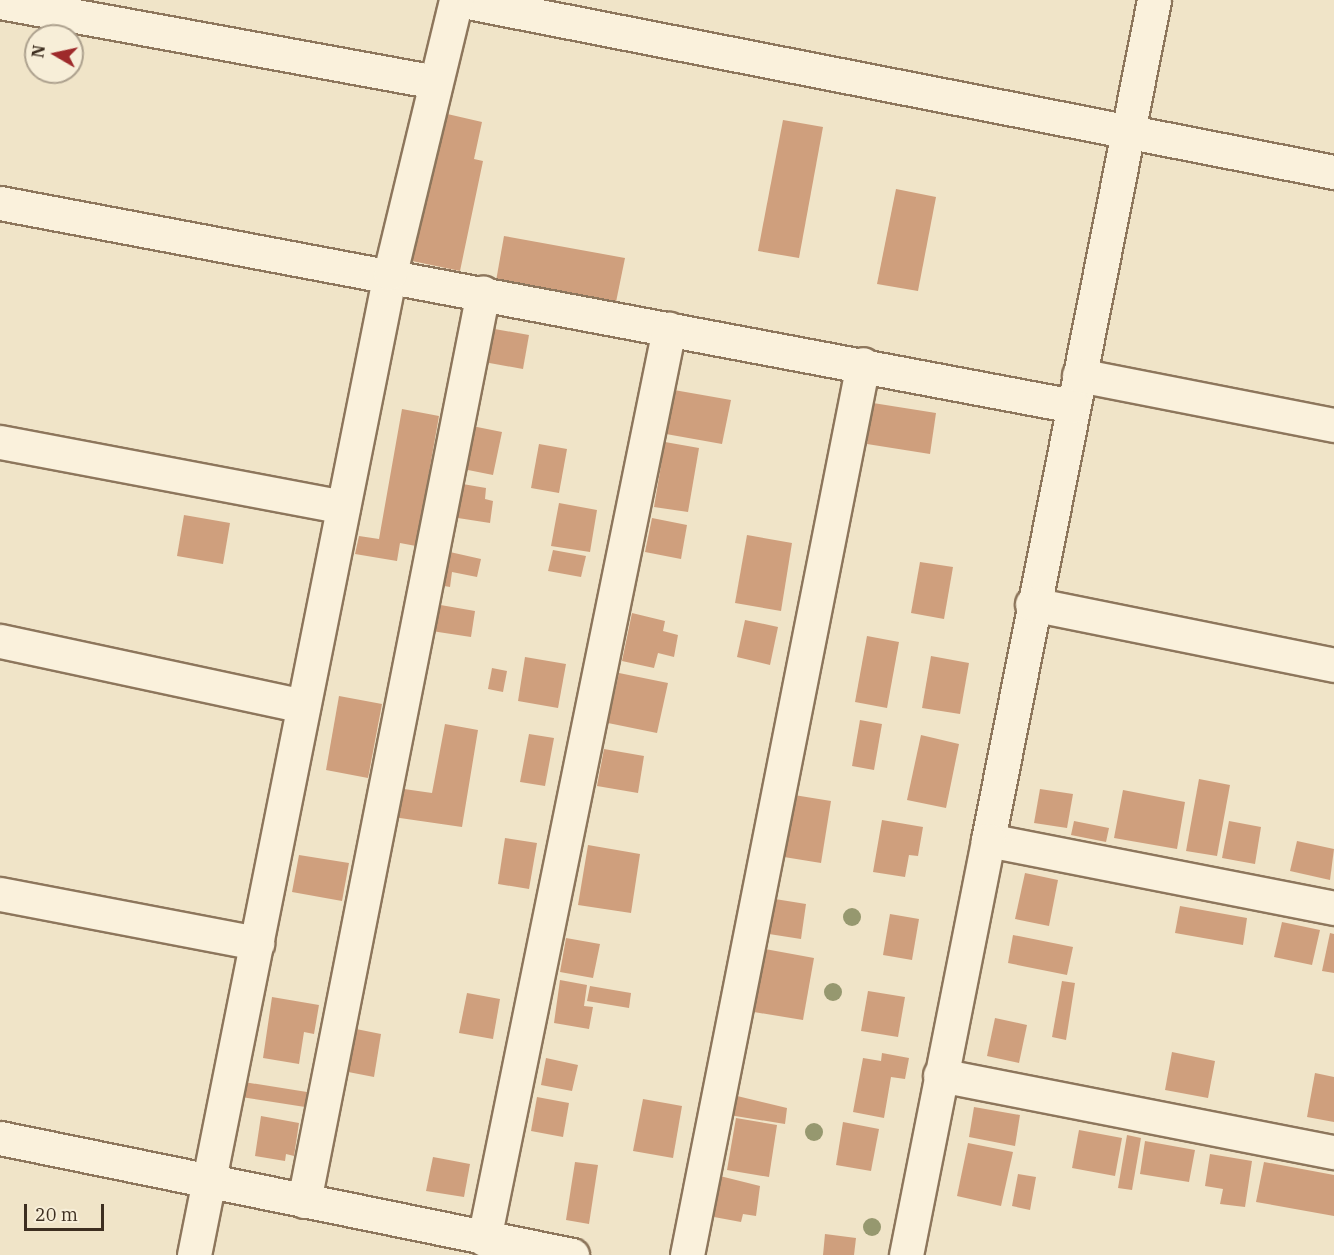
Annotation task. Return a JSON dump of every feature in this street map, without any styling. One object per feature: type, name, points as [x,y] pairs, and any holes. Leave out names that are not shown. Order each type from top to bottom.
[{"type":"street","points":[[194,1255],[212,1182],[303,706],[390,273],[457,0],[1334,172]]},
{"type":"street","points":[[906,1255],[1032,604],[1154,0]]},
{"type":"street","points":[[0,2],[436,82]]},
{"type":"street","points":[[0,203],[390,273],[669,329],[863,364],[1334,425]]},
{"type":"street","points":[[304,1201],[483,292]]},
{"type":"street","points":[[484,1239],[669,329]]},
{"type":"street","points":[[687,1255],[863,364]]},
{"type":"street","points":[[0,442],[343,507]]},
{"type":"street","points":[[1032,604],[1334,665]]},
{"type":"street","points":[[0,641],[303,706]]},
{"type":"street","points":[[988,840],[1334,908]]},
{"type":"street","points":[[0,894],[257,944]]},
{"type":"street","points":[[940,1075],[1334,1152]]},
{"type":"street","points":[[0,1138],[484,1239],[572,1255]]},
{"type":"building","points":[[443,113],[482,122],[474,159],[483,161],[460,271],[412,261]]},
{"type":"building","points":[[783,120],[823,127],[799,258],[758,251]]},
{"type":"building","points":[[896,189],[936,197],[918,291],[877,284]]},
{"type":"building","points":[[504,236],[625,258],[616,302],[496,281]]},
{"type":"building","points":[[489,328],[529,335],[523,369],[484,362]]},
{"type":"building","points":[[674,390],[731,400],[722,444],[666,434]]},
{"type":"building","points":[[873,403],[936,413],[930,454],[867,444]]},
{"type":"building","points":[[402,409],[439,416],[416,546],[400,543],[397,561],[355,554],[359,536],[379,539]]},
{"type":"building","points":[[467,425],[502,432],[493,475],[458,468]]},
{"type":"building","points":[[665,442],[699,448],[688,512],[654,507]]},
{"type":"building","points":[[539,444],[567,449],[559,493],[531,488]]},
{"type":"building","points":[[451,482],[486,488],[485,499],[493,501],[490,523],[445,516]]},
{"type":"building","points":[[559,503],[597,510],[590,552],[551,546]]},
{"type":"building","points":[[184,515],[230,523],[223,564],[177,556]]},
{"type":"building","points":[[652,518],[687,525],[681,559],[645,552]]},
{"type":"building","points":[[747,535],[792,543],[781,611],[735,603]]},
{"type":"building","points":[[441,550],[481,559],[477,577],[452,572],[450,587],[433,584]]},
{"type":"building","points":[[553,550],[586,556],[581,577],[548,571]]},
{"type":"building","points":[[920,562],[953,567],[944,619],[911,613]]},
{"type":"building","points":[[429,603],[475,611],[471,637],[425,630]]},
{"type":"building","points":[[632,613],[665,621],[663,631],[678,635],[674,657],[658,653],[654,668],[622,661]]},
{"type":"building","points":[[745,620],[778,627],[770,665],[737,657]]},
{"type":"building","points":[[867,636],[899,642],[887,708],[855,702]]},
{"type":"building","points":[[931,656],[969,663],[960,714],[922,708]]},
{"type":"building","points":[[525,657],[566,664],[558,708],[518,701]]},
{"type":"building","points":[[492,668],[507,671],[503,692],[488,689]]},
{"type":"building","points":[[619,673],[668,683],[657,733],[608,723]]},
{"type":"building","points":[[339,696],[382,704],[368,778],[326,770]]},
{"type":"building","points":[[860,720],[882,724],[874,770],[852,766]]},
{"type":"building","points":[[445,724],[478,730],[462,827],[393,817],[397,788],[432,793]]},
{"type":"building","points":[[529,734],[554,738],[545,786],[520,782]]},
{"type":"building","points":[[921,735],[959,744],[946,808],[907,800]]},
{"type":"building","points":[[604,749],[644,756],[638,793],[597,786]]},
{"type":"building","points":[[1199,779],[1230,785],[1217,856],[1186,851]]},
{"type":"building","points":[[1040,789],[1073,794],[1067,828],[1034,823]]},
{"type":"building","points":[[1123,790],[1185,802],[1177,849],[1114,838]]},
{"type":"building","points":[[794,795],[831,801],[821,863],[784,857]]},
{"type":"building","points":[[882,820],[923,827],[918,856],[909,855],[905,877],[873,872]]},
{"type":"building","points":[[1074,821],[1109,828],[1106,842],[1071,835]]},
{"type":"building","points":[[1229,821],[1261,827],[1255,864],[1222,858]]},
{"type":"building","points":[[505,838],[537,843],[529,889],[498,884]]},
{"type":"building","points":[[1297,841],[1334,849],[1330,880],[1290,871]]},
{"type":"building","points":[[588,845],[640,854],[631,913],[578,905]]},
{"type":"building","points":[[299,855],[349,863],[342,901],[292,892]]},
{"type":"building","points":[[1025,873],[1058,880],[1049,926],[1015,919]]},
{"type":"building","points":[[775,899],[806,904],[801,939],[769,934]]},
{"type":"building","points":[[1180,906],[1247,918],[1243,945],[1175,933]]},
{"type":"building","points":[[890,914],[919,919],[912,960],[883,955]]},
{"type":"building","points":[[1282,922],[1320,930],[1312,965],[1274,957]]},
{"type":"building","points":[[1330,933],[1334,934],[1334,973],[1322,971]]},
{"type":"building","points":[[1013,935],[1073,947],[1067,975],[1008,963]]},
{"type":"building","points":[[566,938],[600,944],[593,978],[560,972]]},
{"type":"building","points":[[765,949],[814,958],[803,1020],[754,1012]]},
{"type":"building","points":[[560,980],[587,985],[584,1006],[593,1007],[589,1029],[554,1023]]},
{"type":"building","points":[[1062,981],[1075,983],[1066,1040],[1052,1037]]},
{"type":"building","points":[[590,986],[631,993],[629,1008],[587,1001]]},
{"type":"building","points":[[868,991],[905,997],[898,1037],[861,1031]]},
{"type":"building","points":[[467,993],[500,999],[493,1039],[459,1033]]},
{"type":"building","points":[[272,997],[319,1005],[314,1034],[304,1032],[299,1064],[263,1058]]},
{"type":"building","points":[[995,1018],[1027,1025],[1019,1063],[987,1056]]},
{"type":"building","points":[[346,1027],[381,1034],[374,1077],[338,1070]]},
{"type":"building","points":[[1172,1052],[1215,1061],[1208,1098],[1165,1090]]},
{"type":"building","points":[[882,1053],[909,1058],[905,1079],[891,1077],[884,1118],[853,1112],[863,1058],[881,1061]]},
{"type":"building","points":[[546,1058],[578,1065],[572,1091],[541,1085]]},
{"type":"building","points":[[1315,1073],[1334,1077],[1334,1122],[1307,1117]]},
{"type":"building","points":[[244,1082],[307,1092],[305,1107],[241,1097]]},
{"type":"building","points":[[733,1095],[787,1108],[785,1124],[729,1115]]},
{"type":"building","points":[[537,1097],[569,1103],[563,1137],[531,1131]]},
{"type":"building","points":[[643,1099],[682,1106],[673,1158],[633,1151]]},
{"type":"building","points":[[974,1107],[1020,1115],[1015,1146],[969,1137]]},
{"type":"building","points":[[261,1116],[299,1123],[294,1156],[286,1154],[285,1161],[255,1156]]},
{"type":"building","points":[[736,1118],[777,1125],[769,1177],[727,1170]]},
{"type":"building","points":[[843,1122],[879,1129],[871,1171],[836,1165]]},
{"type":"building","points":[[1079,1130],[1122,1138],[1115,1176],[1072,1168]]},
{"type":"building","points":[[1127,1135],[1141,1138],[1132,1190],[1118,1188]]},
{"type":"building","points":[[1145,1141],[1195,1150],[1189,1182],[1140,1174]]},
{"type":"building","points":[[968,1143],[1013,1152],[1001,1206],[957,1196]]},
{"type":"building","points":[[1210,1154],[1252,1161],[1245,1207],[1220,1204],[1223,1189],[1205,1186]]},
{"type":"building","points":[[433,1157],[470,1164],[464,1197],[426,1191]]},
{"type":"building","points":[[575,1162],[598,1165],[589,1224],[566,1220]]},
{"type":"building","points":[[1264,1162],[1334,1175],[1334,1216],[1256,1202]]},
{"type":"building","points":[[1018,1174],[1036,1177],[1030,1210],[1012,1206]]},
{"type":"building","points":[[720,1176],[760,1186],[756,1216],[743,1214],[741,1222],[714,1217]]},
{"type":"building","points":[[825,1234],[856,1238],[854,1255],[823,1255]]}]
